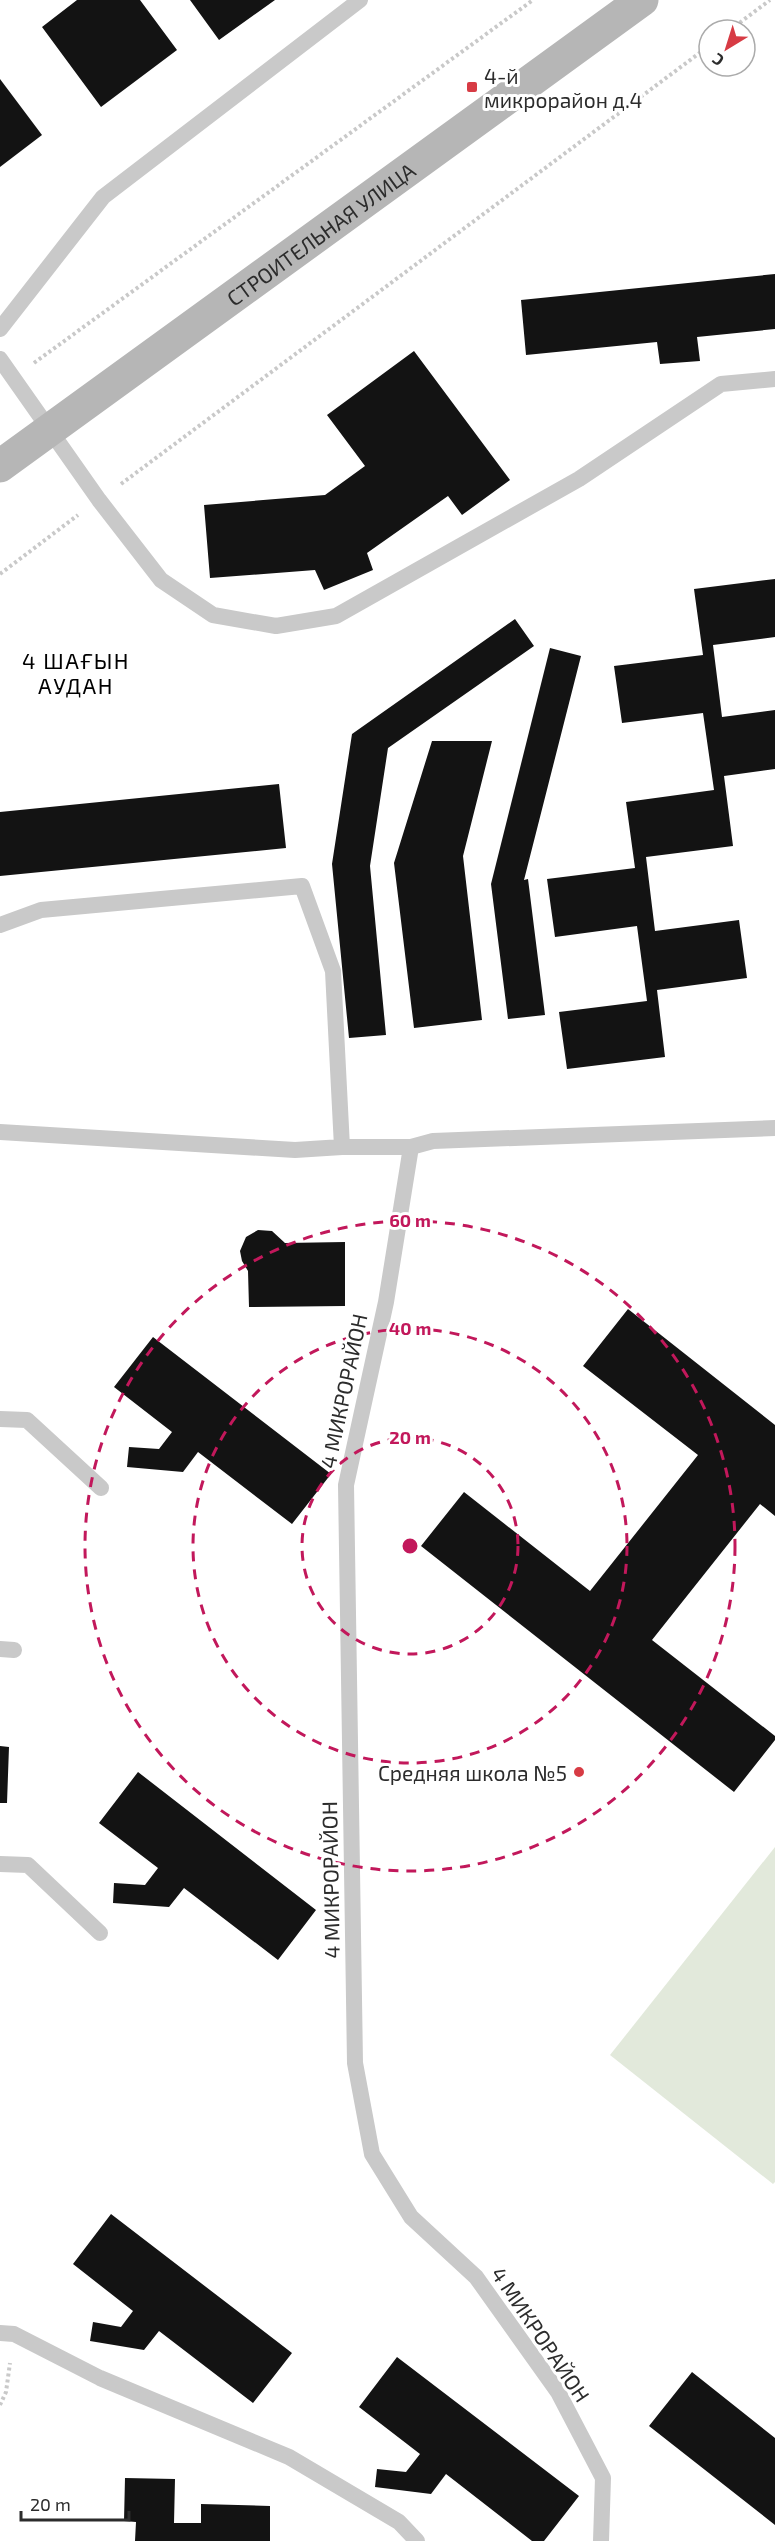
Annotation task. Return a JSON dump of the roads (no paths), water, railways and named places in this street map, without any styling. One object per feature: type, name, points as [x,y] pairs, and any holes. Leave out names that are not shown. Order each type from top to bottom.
[{"type":"street","name":"СТРОИТЕЛЬНАЯ УЛИЦА","points":[[0,466],[642,0]]},
{"type":"lane","points":[[0,329],[103,197],[360,0]]},
{"type":"lane","points":[[0,359],[99,500],[161,580],[213,615],[276,626],[336,616],[579,478],[721,384],[775,379]]},
{"type":"lane","points":[[0,925],[41,910],[302,886],[333,971],[342,1147]]},
{"type":"lane","points":[[0,1132],[295,1150],[411,1147],[433,1141],[775,1128]]},
{"type":"lane","name":"4 МИКРОРАЙОН","points":[[411,1147],[386,1302],[345,1485],[355,2063],[372,2154],[411,2217],[476,2277],[558,2392],[603,2478],[601,2541]]},
{"type":"lane","points":[[0,1419],[27,1420],[101,1488]]},
{"type":"lane","points":[[0,1864],[28,1865],[100,1933]]},
{"type":"lane","points":[[7,2333],[100,2378],[290,2457],[399,2522],[417,2541]]},
{"type":"place","name":"4-й микрорайон д.4","points":[[472,87]]},
{"type":"place","name":"Средняя школа №5","points":[[579,1772]]},
{"type":"district","name":"4 ШАҒЫН АУДАН","points":[[76,672]]}]
